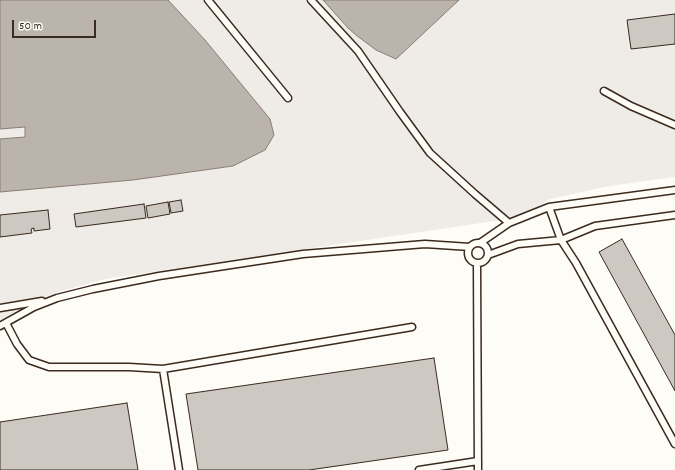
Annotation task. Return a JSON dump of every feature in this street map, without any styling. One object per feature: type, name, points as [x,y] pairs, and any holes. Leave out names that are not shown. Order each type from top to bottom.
[{"type":"lane","points":[[208,0],[288,98]]},
{"type":"lane","points":[[311,0],[358,51],[430,153],[509,223]]},
{"type":"lane","points":[[604,91],[631,106],[675,125]]},
{"type":"lane","points":[[0,308],[57,298],[93,289],[159,276],[303,254],[425,244],[470,247],[474,244],[480,243],[509,223],[549,207],[675,190]]},
{"type":"lane","points":[[549,207],[561,240],[576,263],[675,444]]},
{"type":"lane","points":[[470,247],[468,254],[469,257],[477,263],[483,262],[488,255],[518,244],[561,240],[595,226],[675,215]]},
{"type":"lane","points":[[480,243],[486,246],[488,255]]},
{"type":"lane","points":[[477,263],[478,470]]},
{"type":"lane","points":[[57,298],[34,307],[3,325],[29,360],[49,367],[129,367],[163,369],[412,327]]},
{"type":"lane","points":[[163,369],[179,470]]},
{"type":"lane","points":[[419,470],[478,461]]},
{"type":"shaded area","points":[[0,0],[168,0],[205,40],[270,119],[274,135],[265,150],[233,166],[133,180],[0,192],[0,139],[25,137],[25,127],[0,129]]},
{"type":"shaded area","points":[[168,0],[323,0],[348,28],[445,12],[459,0],[675,0],[675,177],[609,186],[550,199],[521,217],[105,279],[58,292],[29,303],[0,321],[0,192],[133,180],[233,166],[274,136],[270,119],[205,40]]},
{"type":"shaded area","points":[[323,0],[459,0],[396,59],[376,50],[356,35]]},
{"type":"shaded area","points":[[25,127],[25,137],[0,139],[0,129]]},
{"type":"building","points":[[675,14],[675,44],[631,49],[627,20]]},
{"type":"building","points":[[181,200],[183,211],[171,213],[169,202]]},
{"type":"building","points":[[168,202],[170,214],[148,218],[146,206]]},
{"type":"building","points":[[144,204],[146,218],[76,227],[74,214]]},
{"type":"building","points":[[48,210],[50,229],[34,231],[34,228],[31,229],[32,233],[0,237],[0,215]]},
{"type":"building","points":[[622,239],[675,335],[675,391],[599,252]]},
{"type":"building","points":[[434,358],[448,450],[309,470],[198,470],[186,394]]},
{"type":"building","points":[[127,403],[138,470],[0,470],[0,422]]}]
